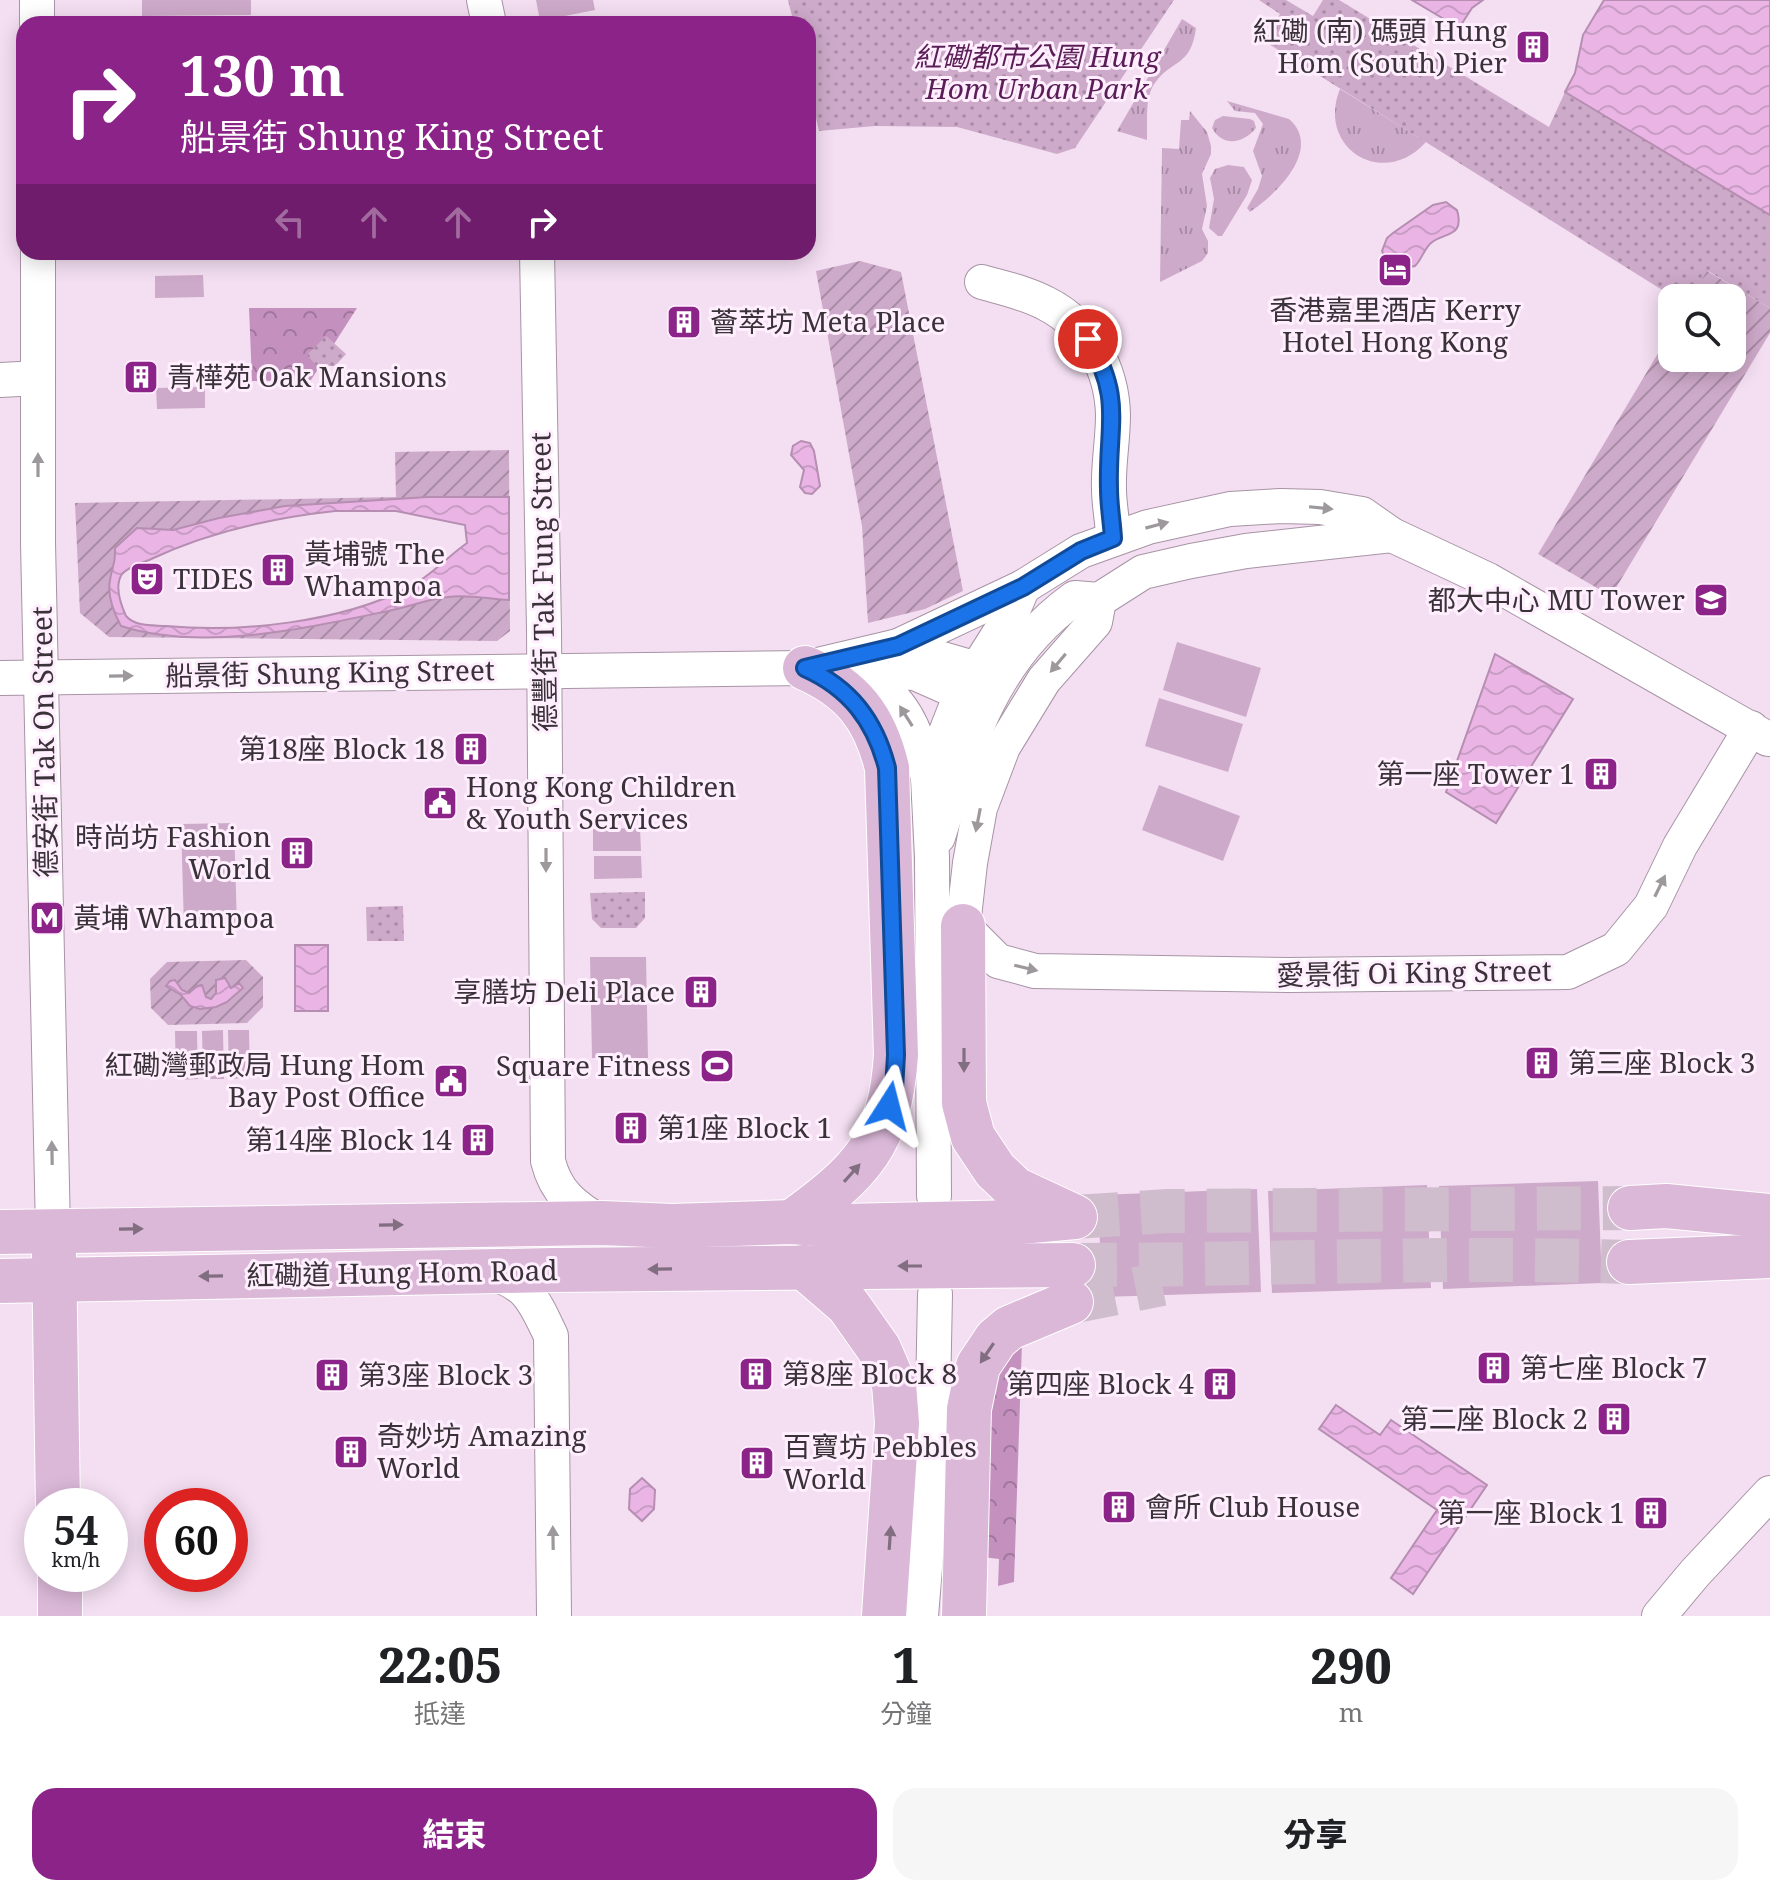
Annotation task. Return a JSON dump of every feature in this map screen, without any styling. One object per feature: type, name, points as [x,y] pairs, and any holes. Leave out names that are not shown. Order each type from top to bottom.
[{"type":"main road","points":[[792,1222],[848,1179],[870,1153],[885,1123],[894,1089],[896,1055],[887,768],[882,746],[865,714],[838,687],[805,668]]},
{"type":"main road","name":"紅磡道 Hung Hom Road","points":[[0,1232],[602,1223],[672,1226],[792,1222],[843,1226],[1020,1222],[1075,1217],[1015,1189],[995,1170],[973,1137],[964,1103],[963,926]]},
{"type":"main road","points":[[1770,1196],[1647,1207],[1770,1216]]},
{"type":"main road","points":[[53,1231],[58,1488]]},
{"type":"main road","points":[[1770,1256],[1637,1262],[1770,1277]]},
{"type":"main road","points":[[804,1267],[848,1305],[879,1349],[894,1384],[897,1423],[884,1616]]},
{"type":"main road","name":"紅磡道 Hung Hom Road","points":[[0,1281],[804,1267],[1072,1284],[996,1339],[978,1366],[969,1409],[964,1616]]},
{"type":"main road","points":[[60,1592],[60,1616]]},
{"type":"street","name":"德安街 Tak On Street","points":[[38,260],[38,543],[53,1231]]},
{"type":"street","name":"德豐街 Tak Fung Street","points":[[537,260],[548,1161],[552,1179],[572,1205],[602,1223]]},
{"type":"street","points":[[982,282],[1046,303],[1069,319],[1088,339],[1102,362],[1110,388],[1113,416],[1109,488],[1113,538],[1143,572]]},
{"type":"street","points":[[0,380],[38,378]]},
{"type":"street","name":"船景街 Shung King Street","points":[[805,668],[898,646],[1023,587],[1081,551],[1113,538],[1202,513],[1297,506],[1362,514],[1392,535],[1488,580],[1761,734]]},
{"type":"street","points":[[932,867],[979,689],[1062,607],[1075,598],[1099,600],[1143,572],[1246,551],[1392,535]]},
{"type":"street","points":[[928,778],[979,689],[1023,587]]},
{"type":"street","points":[[963,926],[980,808],[1003,747],[1044,680],[1095,622],[1099,600]]},
{"type":"street","points":[[898,646],[979,689],[1003,726],[1003,747]]},
{"type":"street","name":"船景街 Shung King Street","points":[[0,678],[805,668],[915,673],[979,689]]},
{"type":"street","points":[[860,670],[892,696],[905,712],[922,752],[928,778],[932,867],[934,1196]]},
{"type":"street","name":"愛景街 Oi King Street","points":[[963,926],[998,961],[1035,971],[1289,975],[1568,972],[1616,949],[1651,906],[1680,846],[1761,734]]},
{"type":"street","points":[[484,1271],[507,1277],[523,1286],[551,1336],[554,1616]]},
{"type":"street","points":[[921,1616],[931,1495],[935,1294]]},
{"type":"street","points":[[1659,1616],[1770,1493]]},
{"type":"green space","points":[[142,0],[251,0],[251,15],[142,16]]},
{"type":"green space","points":[[536,0],[593,0],[595,10],[565,16],[539,16]]},
{"type":"green space","name":"紅磡都市公園 Hung Hom Urban Park","points":[[788,0],[1174,0],[1075,148],[1057,154],[957,127],[875,126],[819,131],[816,118],[816,16],[792,16]]},
{"type":"green space","points":[[1259,0],[1286,0],[1313,16],[1323,0],[1339,0],[1549,127],[1565,92],[1770,215],[1770,308],[1746,294],[1746,284],[1730,284],[1708,271],[1700,284],[1658,284],[1658,287],[1264,41],[1280,14]]},
{"type":"green space","points":[[1182,19],[1196,28],[1194,41],[1185,56],[1161,75],[1152,89],[1148,102],[1147,140],[1117,131]]},
{"type":"green space","points":[[1340,89],[1426,142],[1409,156],[1391,162],[1374,162],[1358,156],[1345,144],[1337,129],[1335,110]]},
{"type":"green space","points":[[1227,101],[1289,119],[1298,131],[1301,144],[1299,157],[1283,183],[1250,212],[1247,208],[1262,176],[1253,151],[1263,124],[1255,113],[1235,111]]},
{"type":"green space","points":[[1190,111],[1207,132],[1211,146],[1211,154],[1202,174],[1207,206],[1202,229],[1208,241],[1208,253],[1202,261],[1160,282],[1162,148],[1179,149],[1181,120],[1189,120]]},
{"type":"green space","points":[[1223,116],[1250,119],[1256,128],[1240,140],[1222,139],[1212,128],[1215,120]]},
{"type":"green space","points":[[1228,165],[1244,167],[1252,180],[1247,195],[1222,236],[1218,236],[1209,228],[1214,199],[1210,178],[1215,169]]},
{"type":"green space","points":[[860,261],[901,272],[963,591],[925,609],[868,623],[862,526],[816,271]]},
{"type":"green space","points":[[1707,271],[1729,284],[1699,284]]},
{"type":"green space","points":[[203,275],[204,297],[155,298],[155,276]]},
{"type":"green space","points":[[1746,294],[1770,308],[1770,333],[1611,596],[1538,554],[1658,353],[1658,372],[1746,372]]},
{"type":"green space","points":[[249,308],[357,308],[311,380],[252,381]]},
{"type":"green space","points":[[326,336],[346,354],[335,366],[317,366],[307,355]]},
{"type":"green space","points":[[205,387],[205,408],[157,409],[156,388]]},
{"type":"green space","points":[[509,450],[510,631],[497,641],[109,637],[80,613],[75,503],[396,497],[395,452]],"holes":[[[396,511],[465,525],[467,544],[417,583],[383,600],[322,617],[225,628],[142,625],[128,618],[122,608],[119,586],[124,572],[193,542],[263,522],[311,514]]]},
{"type":"green space","points":[[1177,642],[1261,668],[1246,717],[1163,690]]},
{"type":"green space","points":[[1159,698],[1243,724],[1228,772],[1145,746]]},
{"type":"green space","points":[[1159,785],[1240,816],[1223,861],[1142,830]]},
{"type":"green space","points":[[234,823],[237,927],[184,928],[181,824]]},
{"type":"green space","points":[[640,828],[641,851],[593,851],[593,829]]},
{"type":"green space","points":[[594,856],[641,856],[642,878],[594,879]]},
{"type":"green space","points":[[645,892],[645,918],[636,928],[601,928],[592,919],[590,893]]},
{"type":"green space","points":[[403,906],[404,941],[367,941],[366,907]]},
{"type":"green space","points":[[590,957],[646,957],[648,1058],[592,1058]]},
{"type":"green space","points":[[246,960],[263,977],[263,1007],[247,1023],[168,1025],[151,1008],[150,979],[167,962]]},
{"type":"green space","points":[[223,1030],[224,1079],[203,1079],[202,1031]]},
{"type":"green space","points":[[228,1030],[249,1030],[250,1078],[229,1079]]},
{"type":"green space","points":[[175,1031],[197,1031],[198,1079],[176,1080]]},
{"type":"green space","points":[[1598,1181],[1602,1283],[1443,1289],[1439,1186]]},
{"type":"green space","points":[[1427,1185],[1431,1288],[1272,1293],[1268,1191]]},
{"type":"green space","points":[[1257,1189],[1261,1292],[1102,1297],[1098,1195]]},
{"type":"green space","points":[[1022,1342],[1014,1582],[998,1586],[999,1559],[982,1557],[992,1377]]},
{"type":"water","points":[[1412,0],[1483,0],[1472,8],[1459,28]]},
{"type":"water","points":[[1604,0],[1770,0],[1770,215],[1565,92],[1575,73],[1583,35]]},
{"type":"water","points":[[1446,202],[1457,210],[1459,219],[1456,230],[1431,243],[1415,266],[1399,269],[1387,263],[1382,251],[1387,238],[1433,205]]},
{"type":"water","points":[[801,441],[810,443],[814,451],[820,486],[812,494],[805,493],[800,487],[804,470],[791,455],[793,446]]},
{"type":"water","points":[[428,497],[509,497],[509,600],[471,596],[433,599],[324,624],[254,635],[186,637],[152,634],[121,626],[109,592],[115,548],[137,528],[173,530],[285,506]],"holes":[[[396,511],[465,525],[467,543],[416,583],[381,600],[322,617],[226,628],[139,624],[126,616],[122,606],[119,595],[122,574],[194,542],[264,522],[311,514]]]},
{"type":"water","points":[[1495,654],[1573,699],[1496,823],[1446,792]]},
{"type":"water","points":[[295,945],[328,945],[328,1011],[295,1011]]},
{"type":"water","points":[[225,978],[231,988],[239,983],[243,988],[216,1007],[200,1009],[190,1006],[181,995],[166,986],[175,980],[182,990],[189,993],[202,985],[206,997],[211,999],[216,993],[216,980]]},
{"type":"water","points":[[1336,1405],[1380,1435],[1391,1420],[1487,1485],[1413,1594],[1391,1578],[1437,1510],[1319,1429]]},
{"type":"water","points":[[642,1478],[655,1490],[654,1509],[642,1521],[629,1509],[630,1489]]},
{"type":"tunnel","points":[[1075,1217],[1168,1211],[1630,1208]]},
{"type":"tunnel","points":[[1073,1265],[1421,1260],[1629,1262]]},
{"type":"tunnel","points":[[1071,1302],[1162,1284]]},
{"type":"place","name":"紅磡 (南) 碼頭 Hung Hom (South) Pier","points":[[1533,47]]},
{"type":"place","name":"香港嘉里酒店 Kerry Hotel Hong Kong","points":[[1395,270]]},
{"type":"place","name":"薈萃坊 Meta Place","points":[[684,322]]},
{"type":"place","name":"青樺苑 Oak Mansions","points":[[141,377]]},
{"type":"place","name":"黃埔號 The Whampoa","points":[[278,570]]},
{"type":"place","name":"TIDES","points":[[147,579]]},
{"type":"place","name":"都大中心 MU Tower","points":[[1711,600]]},
{"type":"place","name":"第18座 Block 18","points":[[471,749]]},
{"type":"place","name":"第一座 Tower 1","points":[[1601,774]]},
{"type":"place","name":"Hong Kong Children & Youth Services","points":[[440,803]]},
{"type":"place","name":"時尚坊 Fashion World","points":[[297,853]]},
{"type":"place","name":"黃埔 Whampoa","points":[[47,918]]},
{"type":"place","name":"享膳坊 Deli Place","points":[[701,992]]},
{"type":"place","name":"第三座 Block 3","points":[[1542,1063]]},
{"type":"place","name":"Square Fitness","points":[[717,1066]]},
{"type":"place","name":"紅磡灣郵政局 Hung Hom Bay Post Office","points":[[451,1081]]},
{"type":"place","name":"第1座 Block 1","points":[[631,1128]]},
{"type":"place","name":"第14座 Block 14","points":[[478,1140]]},
{"type":"place","name":"第七座 Block 7","points":[[1494,1368]]},
{"type":"place","name":"第8座 Block 8","points":[[756,1374]]},
{"type":"place","name":"第3座 Block 3","points":[[332,1375]]},
{"type":"place","name":"第四座 Block 4","points":[[1220,1384]]},
{"type":"place","name":"第二座 Block 2","points":[[1614,1419]]},
{"type":"place","name":"奇妙坊 Amazing World","points":[[351,1452]]},
{"type":"place","name":"百寶坊 Pebbles World","points":[[757,1463]]},
{"type":"place","name":"會所 Club House","points":[[1119,1507]]},
{"type":"place","name":"第一座 Block 1","points":[[1651,1513]]},
{"type":"route","points":[[889,1106],[894,1089],[896,1055],[887,768],[875,730],[853,699],[822,676],[805,668],[898,646],[1023,587],[1081,551],[1113,538],[1109,488],[1113,416],[1110,388],[1102,362],[1088,339]]}]
